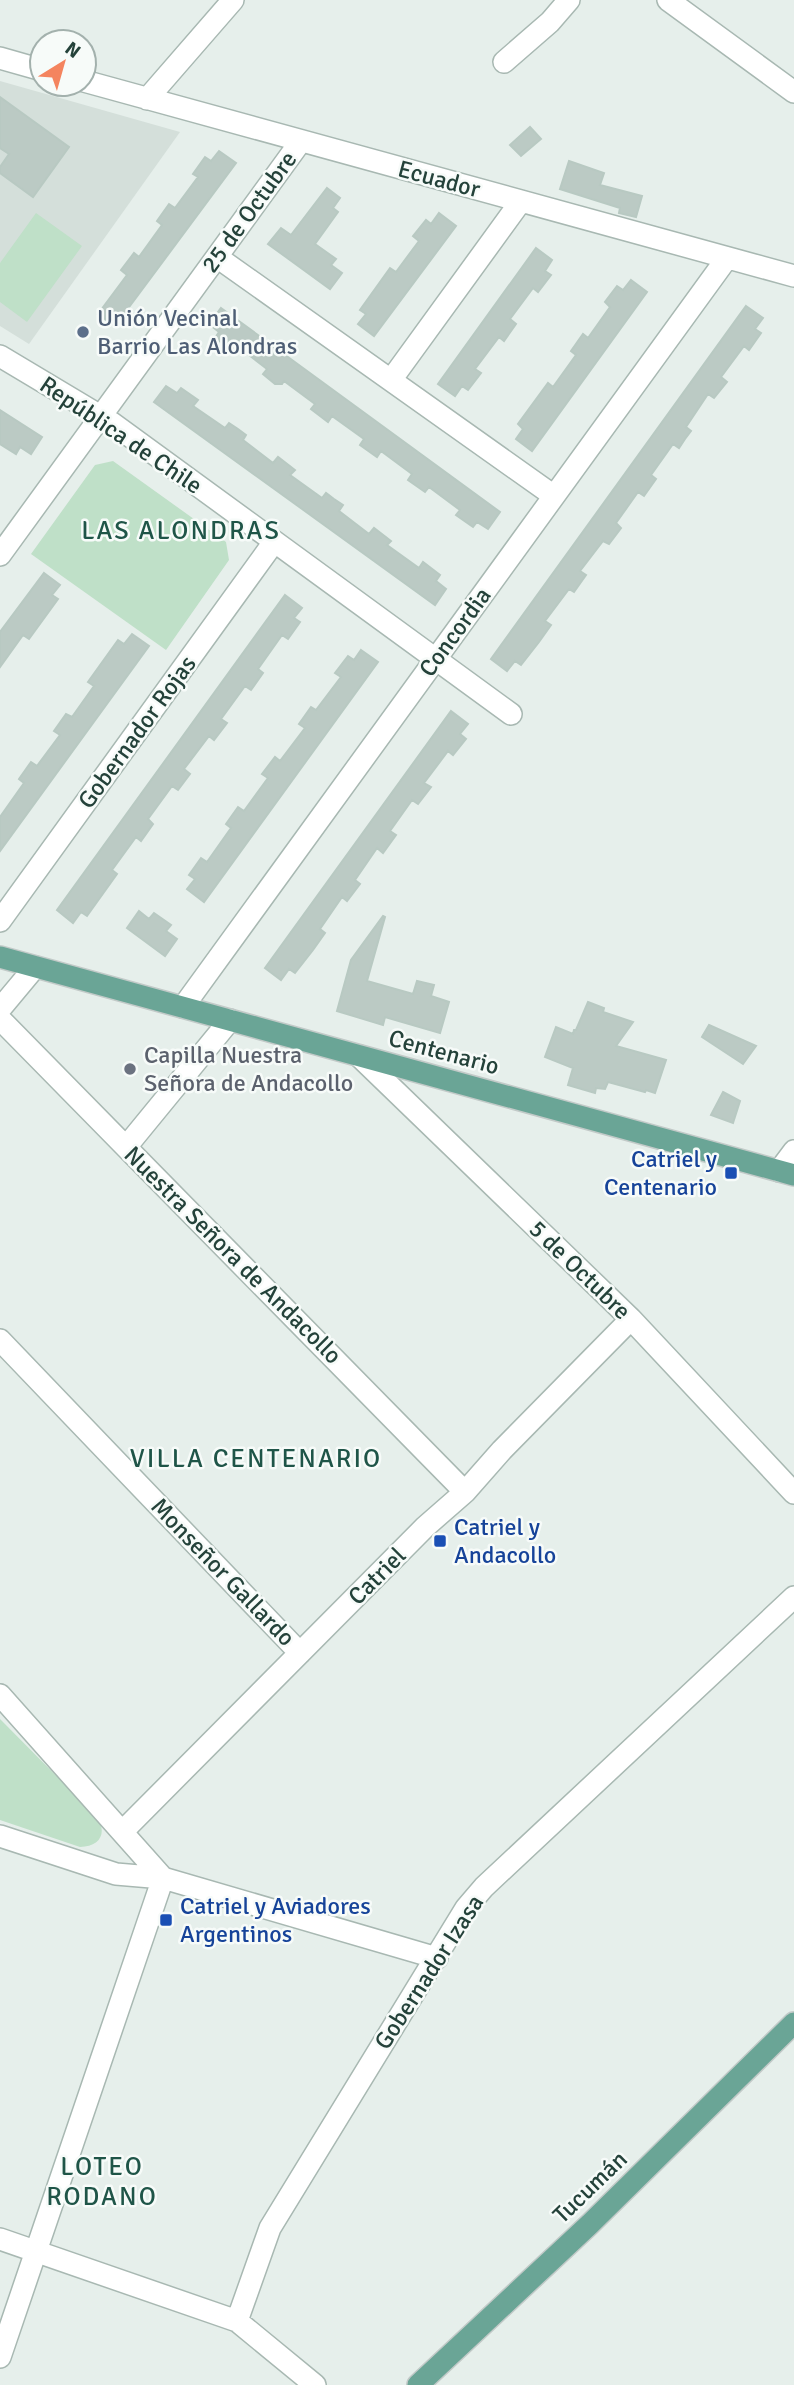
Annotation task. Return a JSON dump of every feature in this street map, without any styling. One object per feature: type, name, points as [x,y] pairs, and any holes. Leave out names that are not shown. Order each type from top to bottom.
[{"type":"main road","name":"Centenario","points":[[0,957],[786,1173]]},
{"type":"main road","name":"Tucumán","points":[[418,2385],[590,2224],[794,2023]]},
{"type":"street","points":[[147,99],[233,0]]},
{"type":"street","points":[[504,62],[550,22],[569,0]]},
{"type":"street","points":[[668,0],[794,92]]},
{"type":"street","points":[[0,58],[28,66]]},
{"type":"street","name":"Ecuador","points":[[98,85],[794,276]]},
{"type":"street","name":"25 de Octubre","points":[[0,555],[301,141]]},
{"type":"street","points":[[391,380],[521,201]]},
{"type":"street","points":[[217,257],[554,496]]},
{"type":"street","name":"Concordia","points":[[183,1007],[727,258]]},
{"type":"street","name":"República de Chile","points":[[0,356],[101,417],[511,714]]},
{"type":"street","name":"Gobernador Rojas","points":[[0,921],[274,542]]},
{"type":"street","points":[[0,1009],[34,967]]},
{"type":"street","name":"Nuestra Señora de Andacollo","points":[[0,1018],[465,1492]]},
{"type":"street","points":[[126,1147],[230,1020]]},
{"type":"street","name":"5 de Octubre","points":[[359,1056],[631,1320],[794,1493]]},
{"type":"street","points":[[786,1173],[794,1150]]},
{"type":"street","name":"Catriel","points":[[122,1832],[425,1527],[465,1492],[502,1450],[631,1320]]},
{"type":"street","name":"Monseñor Gallardo","points":[[0,1340],[300,1653]]},
{"type":"street","name":"Gobernador Izasa","points":[[237,2321],[270,2228],[466,1908],[484,1887],[794,1597]]},
{"type":"street","points":[[0,1695],[163,1878]]},
{"type":"street","points":[[0,1836],[116,1874],[163,1878],[437,1958]]},
{"type":"street","points":[[1,2355],[163,1878]]},
{"type":"street","points":[[0,2239],[237,2321],[315,2385]]},
{"type":"shaded area","points":[[0,81],[28,89],[28,98],[60,98],[180,132],[29,344],[0,326]]},
{"type":"green space","points":[[36,213],[82,246],[27,322],[0,302],[0,263]]},
{"type":"green space","points":[[113,461],[226,542],[229,560],[166,650],[31,554],[95,465]]},
{"type":"green space","points":[[0,1719],[97,1817],[102,1829],[97,1842],[80,1847],[0,1820]]},
{"type":"building","points":[[0,97],[69,147],[33,197],[0,173],[0,167],[9,154],[0,148]]},
{"type":"building","points":[[530,127],[541,139],[521,156],[510,145]]},
{"type":"building","points":[[219,151],[236,163],[121,318],[118,316],[112,324],[98,314],[127,275],[121,270],[134,253],[139,257],[162,225],[157,221],[169,204],[175,208],[198,177],[193,174],[205,157],[211,161]]},
{"type":"building","points":[[569,161],[604,173],[600,185],[642,196],[636,217],[619,213],[620,208],[560,189]]},
{"type":"building","points":[[327,188],[340,198],[333,208],[338,212],[315,244],[336,259],[331,265],[342,273],[330,289],[268,244],[281,228],[291,235]]},
{"type":"building","points":[[439,213],[456,226],[374,336],[358,324],[366,314],[360,310],[390,268],[396,272],[419,241],[413,236],[426,220],[431,224]]},
{"type":"building","points":[[536,248],[552,260],[545,271],[551,275],[538,292],[533,288],[510,319],[516,324],[504,341],[499,337],[475,369],[481,373],[468,390],[462,386],[455,396],[438,384]]},
{"type":"building","points":[[631,280],[647,292],[532,451],[516,439],[523,429],[518,424],[548,383],[553,387],[576,355],[571,351],[583,334],[588,338],[610,307],[605,302],[617,286],[623,290]]},
{"type":"building","points":[[746,306],[763,318],[755,329],[761,333],[749,350],[744,346],[721,377],[727,382],[714,398],[708,394],[686,427],[691,431],[679,448],[673,444],[651,475],[656,479],[644,496],[638,492],[616,523],[621,528],[609,544],[603,541],[580,571],[586,575],[574,592],[569,589],[545,621],[551,625],[539,642],[521,665],[515,661],[507,671],[491,659]]},
{"type":"building","points":[[221,308],[500,512],[488,529],[477,522],[473,527],[456,515],[460,510],[429,487],[425,492],[408,480],[412,474],[381,451],[377,457],[360,445],[364,439],[332,416],[328,422],[311,409],[315,404],[284,381],[282,384],[275,384],[263,374],[267,369],[236,345],[232,350],[215,338],[219,332],[209,324]]},
{"type":"building","points":[[166,386],[177,393],[181,388],[198,400],[193,406],[225,428],[229,423],[238,429],[246,435],[243,440],[273,463],[278,457],[295,470],[290,475],[322,498],[326,493],[343,505],[339,511],[369,534],[374,528],[391,541],[387,545],[419,568],[423,562],[440,575],[436,581],[446,589],[435,605],[154,402]]},
{"type":"building","points":[[0,410],[42,437],[31,454],[20,447],[16,454],[0,444]]},
{"type":"building","points":[[44,573],[60,585],[52,595],[58,599],[29,639],[23,635],[0,667],[0,632]]},
{"type":"building","points":[[285,595],[302,608],[294,618],[300,622],[288,639],[282,635],[258,669],[263,673],[251,690],[245,686],[221,719],[227,723],[214,740],[209,736],[184,769],[190,774],[178,790],[172,786],[148,819],[153,824],[141,841],[136,837],[112,870],[117,874],[87,916],[81,912],[73,923],[57,910]]},
{"type":"building","points":[[132,634],[149,646],[0,851],[0,817],[24,783],[19,779],[31,762],[37,766],[60,735],[54,731],[66,714],[72,717],[94,686],[88,682],[118,640],[124,644]]},
{"type":"building","points":[[361,650],[378,662],[204,902],[187,889],[195,879],[189,875],[201,858],[207,862],[231,828],[226,824],[238,807],[244,811],[268,778],[262,774],[275,757],[280,761],[305,728],[299,724],[311,707],[316,710],[341,677],[335,673],[348,656],[354,660]]},
{"type":"building","points":[[451,711],[468,724],[460,734],[466,739],[453,755],[448,751],[424,783],[431,787],[418,804],[412,800],[390,831],[396,835],[383,853],[377,848],[355,880],[360,884],[347,901],[342,897],[320,929],[325,933],[313,950],[295,973],[289,969],[281,980],[265,968]]},
{"type":"building","points":[[139,911],[149,919],[154,913],[171,925],[166,931],[177,939],[165,956],[127,928]]},
{"type":"building","points":[[383,916],[385,917],[367,981],[413,994],[417,981],[434,985],[431,996],[449,1002],[440,1033],[385,1017],[383,1025],[337,1011],[351,960]]},
{"type":"building","points":[[588,1002],[604,1008],[603,1012],[633,1022],[616,1046],[666,1060],[655,1093],[608,1082],[605,1089],[596,1088],[595,1093],[568,1085],[573,1068],[545,1057],[556,1027],[573,1034]]},
{"type":"building","points":[[709,1025],[756,1046],[743,1064],[702,1037]]},
{"type":"building","points":[[723,1092],[740,1101],[733,1123],[711,1115]]},
{"type":"place","name":"Unión Vecinal Barrio Las Alondras","points":[[83,332]]},
{"type":"place","name":"Capilla Nuestra Señora de Andacollo","points":[[130,1069]]},
{"type":"place","name":"Catriel y Centenario","points":[[731,1173]]},
{"type":"place","name":"Catriel y Andacollo","points":[[440,1541]]},
{"type":"place","name":"Catriel y Aviadores Argentinos","points":[[166,1920]]},
{"type":"district","name":"LAS ALONDRAS","points":[[181,531]]},
{"type":"district","name":"VILLA CENTENARIO","points":[[256,1459]]},
{"type":"district","name":"LOTEO RODANO","points":[[102,2182]]}]
